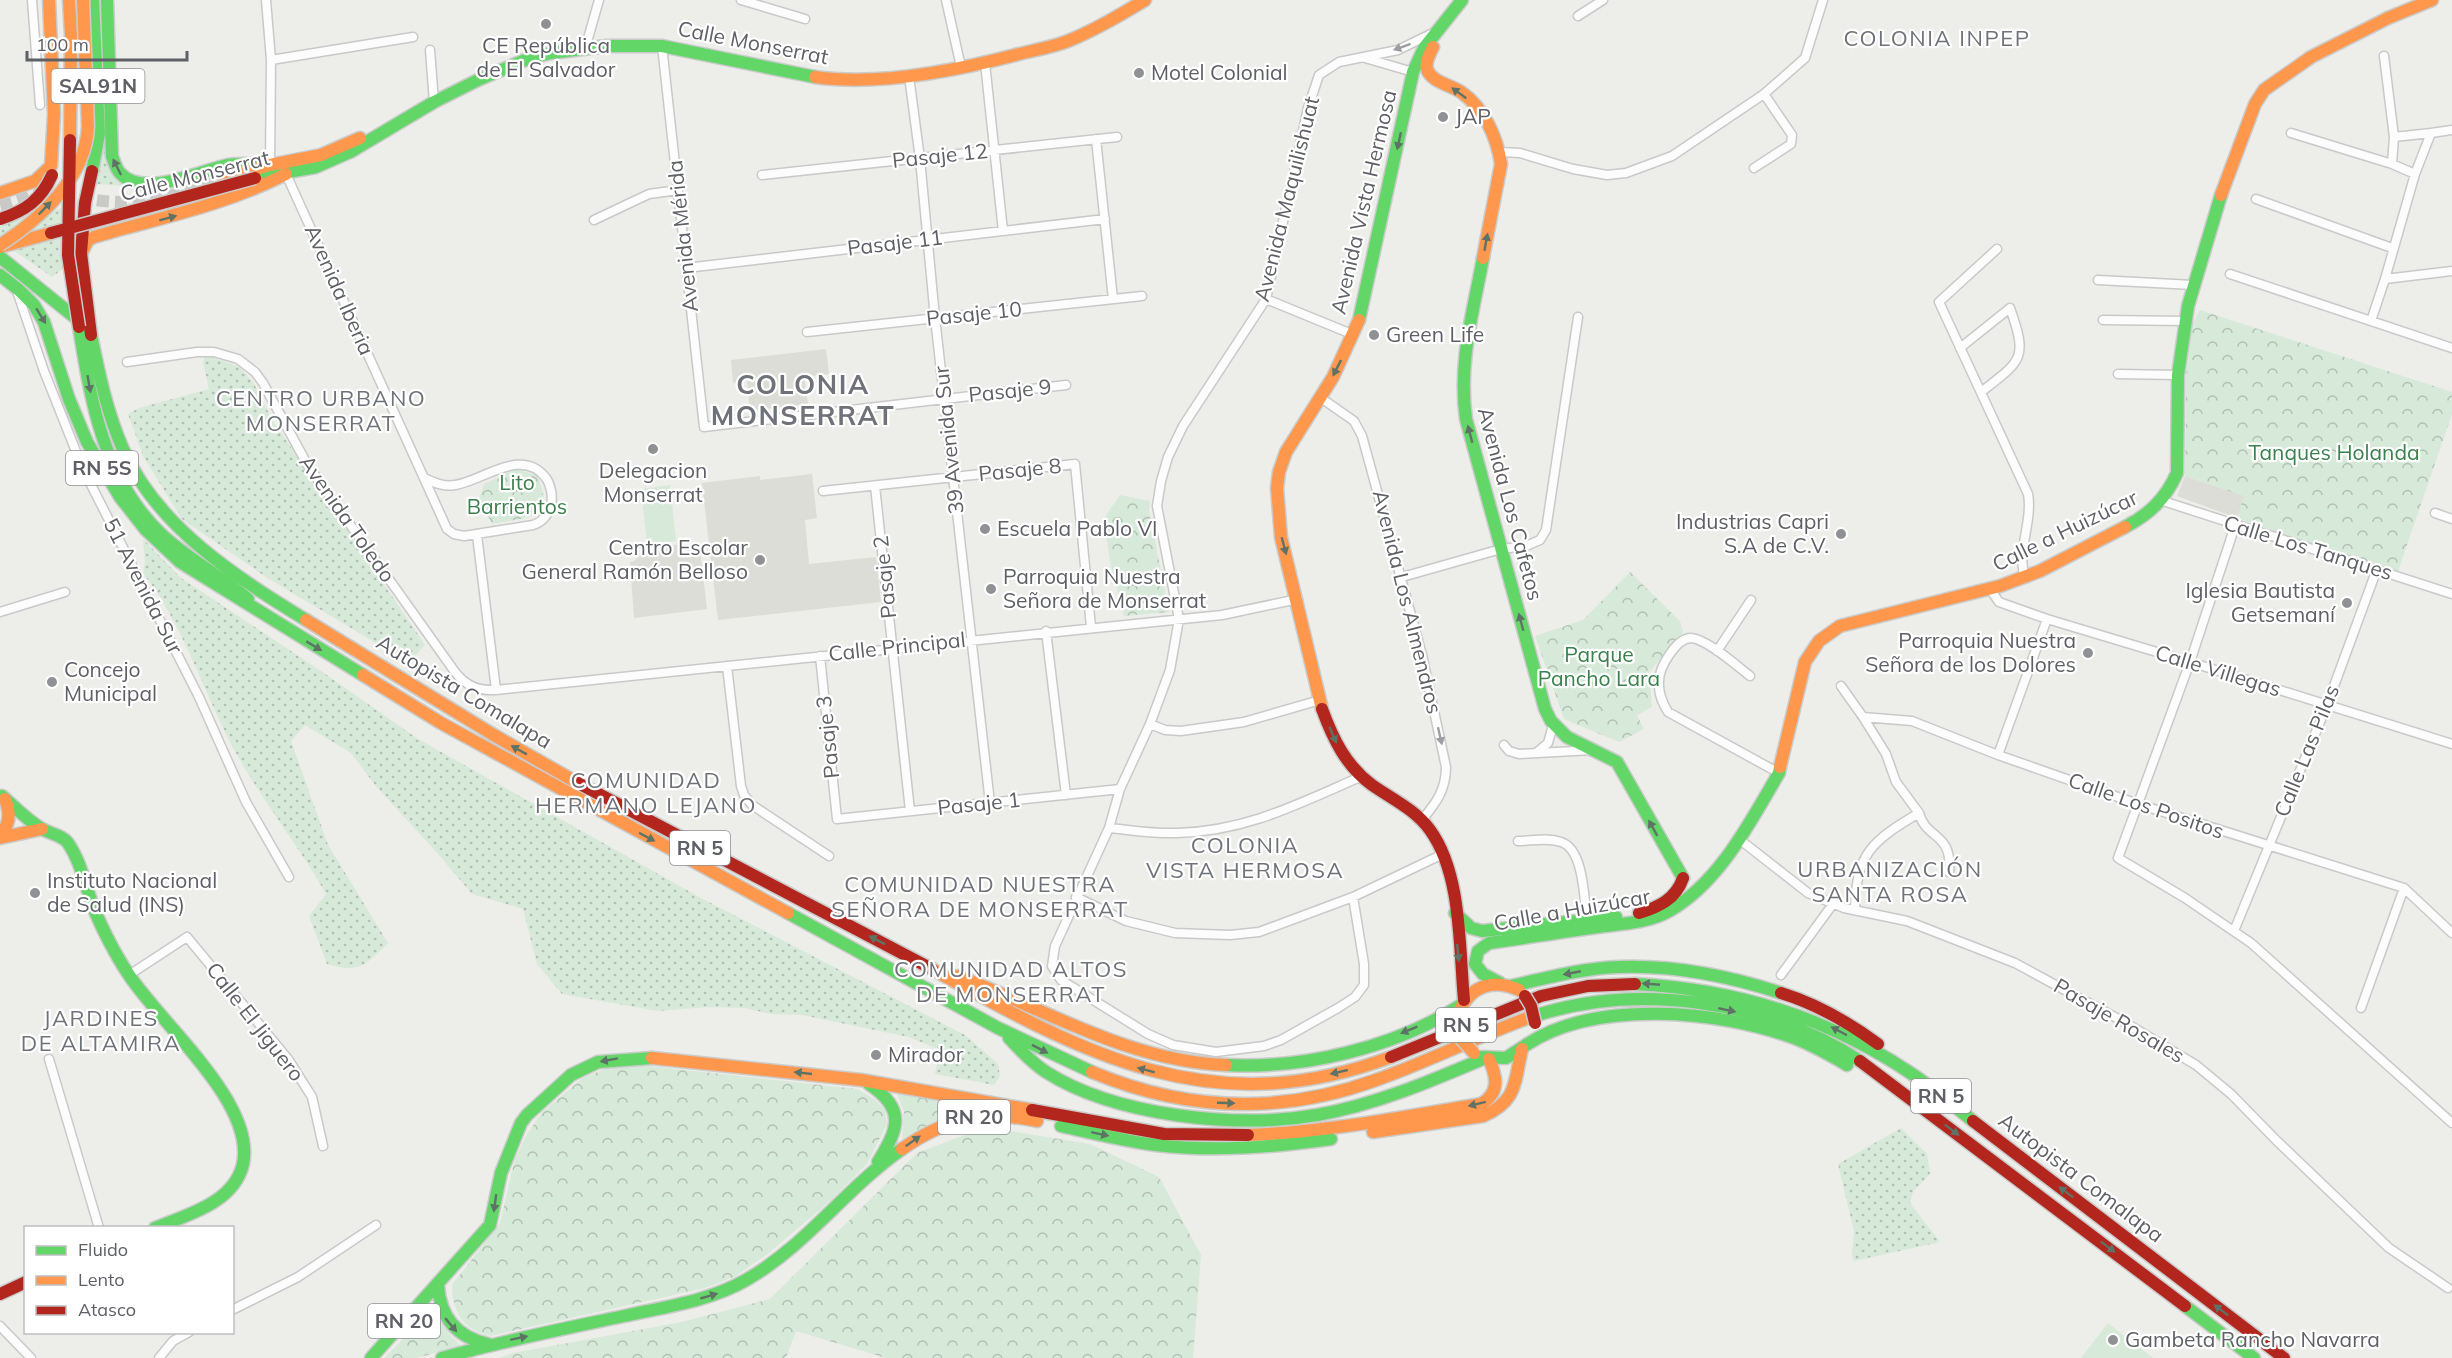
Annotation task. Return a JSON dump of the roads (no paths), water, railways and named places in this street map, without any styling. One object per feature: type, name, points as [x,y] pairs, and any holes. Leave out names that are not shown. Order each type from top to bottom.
[{"type":"main road","points":[[0,219],[21,213],[30,207],[45,190],[52,169],[49,0]]},
{"type":"main road","name":"SAL91N","points":[[69,0],[70,140]]},
{"type":"main road","points":[[0,246],[23,229],[55,197],[79,165],[86,149],[87,101],[83,0]]},
{"type":"main road","name":"SAL91N","points":[[92,171],[99,134],[93,0]]},
{"type":"main road","points":[[107,0],[112,156],[115,167],[126,180],[138,184],[153,184],[229,165],[270,165]]},
{"type":"main road","name":"Calle Monserrat","points":[[0,246],[255,178],[316,167],[350,152],[434,102],[522,61],[551,54],[636,45],[662,46],[802,75],[853,79],[909,76],[985,63],[1066,42],[1108,22],[1145,0]]},
{"type":"main road","name":"Avenida Vista Hermosa","points":[[1462,0],[1424,48],[1413,72],[1363,308],[1354,335],[1322,398],[1285,450],[1276,490],[1280,531],[1298,599],[1320,700],[1334,738],[1360,777],[1422,820],[1433,833],[1443,854],[1455,912],[1463,1002]]},
{"type":"main road","name":"Calle a Huizúcar","points":[[1506,985],[1483,974],[1475,964],[1478,951],[1490,943],[1640,921],[1673,908],[1708,879],[1739,839],[1779,774],[1805,662],[1812,646],[1821,636],[1840,626],[1990,589],[2025,577],[2129,525],[2163,501],[2177,473],[2178,375],[2185,321],[2193,285],[2246,123],[2255,104],[2264,90],[2311,57],[2388,18],[2432,0]]},
{"type":"main road","points":[[1440,29],[1427,64],[1428,72],[1462,93],[1472,103],[1491,132],[1500,152]]},
{"type":"main road","points":[[1405,113],[1418,82],[1432,76]]},
{"type":"main road","name":"Calle Monserrat","points":[[224,178],[270,165],[321,156],[353,141],[393,128]]},
{"type":"main road","name":"RN 5","points":[[70,140],[68,255],[92,405],[104,447],[130,497],[157,530],[236,587],[264,615]]},
{"type":"main road","name":"Avenida Los Cafetos","points":[[1500,152],[1501,164],[1467,340],[1462,383],[1466,419],[1545,709],[1553,725]]},
{"type":"main road","points":[[0,194],[34,182],[52,169]]},
{"type":"main road","name":"RN 5","points":[[91,335],[80,256],[80,231],[92,171]]},
{"type":"main road","points":[[80,256],[88,240],[94,237],[195,211],[262,187],[286,174]]},
{"type":"main road","points":[[0,257],[82,322],[91,335]]},
{"type":"main road","name":"RN 5S","points":[[0,275],[16,287],[37,309],[46,325],[77,420],[122,503],[143,528],[180,562],[264,615]]},
{"type":"main road","name":"Autopista Comalapa","points":[[91,335],[107,410],[128,460],[158,506],[191,538],[268,596],[512,746],[711,854],[920,962],[1014,1016],[1094,1053],[1144,1070],[1208,1082],[1269,1083],[1344,1071],[1366,1065],[1538,997],[1587,985],[1617,983],[1701,988],[1764,1001],[1826,1024],[1883,1055],[1916,1077],[2284,1358]]},
{"type":"main road","name":"Autopista Comalapa","points":[[264,615],[450,728],[998,1028],[1068,1063],[1110,1080],[1162,1096],[1212,1102],[1259,1102],[1312,1097],[1373,1081],[1517,1023],[1559,1009],[1594,1002],[1660,1000],[1701,1004],[1744,1013],[1802,1030],[1852,1057],[1914,1101],[2254,1358]]},
{"type":"main road","points":[[1553,725],[1578,744],[1606,754],[1617,762],[1682,883],[1680,896],[1673,908]]},
{"type":"main road","points":[[1,795],[42,829],[66,840],[76,856],[94,909],[129,975],[228,1099],[240,1120],[244,1141],[242,1170],[232,1188],[225,1195],[204,1207],[157,1226]]},
{"type":"main road","points":[[0,837],[8,826],[10,814],[1,795]]},
{"type":"main road","points":[[0,837],[42,829]]},
{"type":"main road","points":[[1682,883],[1708,879]]},
{"type":"main road","name":"Calle a Huizúcar","points":[[1455,912],[1471,928],[1482,931],[1637,914],[1650,910],[1673,897],[1682,883]]},
{"type":"main road","points":[[920,962],[986,986],[1115,1043],[1162,1057],[1200,1063],[1255,1064],[1289,1063],[1340,1055],[1369,1046],[1449,1014],[1477,988],[1488,984],[1506,985],[1621,967],[1661,968],[1714,975],[1762,987],[1828,1011],[1870,1037],[1916,1077]]},
{"type":"main road","name":"RN 20","points":[[442,1358],[489,1344],[708,1297],[733,1287],[756,1275],[789,1252],[871,1172],[934,1128],[950,1122],[984,1115],[1024,1118],[1158,1145],[1222,1147],[1274,1146],[1483,1116],[1496,1112],[1515,1090],[1524,1047],[1532,1035],[1534,1023],[1532,1006],[1525,996],[1506,985]]},
{"type":"main road","name":"RN 20","points":[[371,1358],[490,1224],[497,1186],[521,1123],[551,1091],[571,1075],[589,1065],[623,1058],[646,1057],[861,1080],[1164,1134],[1236,1136],[1318,1130],[1489,1101],[1496,1092],[1496,1076],[1483,1057],[1462,1040],[1458,1022],[1463,1002]]},
{"type":"main road","points":[[998,1028],[1042,1068],[1073,1085],[1125,1103],[1167,1113],[1215,1119],[1280,1119],[1314,1116],[1347,1108],[1407,1091],[1483,1057],[1507,1058],[1556,1028],[1595,1019],[1639,1016],[1678,1016],[1751,1026],[1786,1035],[1812,1046],[1914,1101]]},
{"type":"main road","points":[[861,1080],[888,1097],[897,1118],[891,1142],[871,1172]]},
{"type":"main road","points":[[0,1294],[24,1283]]},
{"type":"main road","points":[[438,1285],[441,1311],[450,1326],[471,1341],[489,1344]]},
{"type":"street","points":[[32,0],[40,105]]},
{"type":"street","points":[[266,0],[271,60],[270,165]]},
{"type":"street","points":[[585,49],[599,0]]},
{"type":"street","points":[[741,0],[805,19]]},
{"type":"street","points":[[946,0],[961,68]]},
{"type":"street","points":[[1578,15],[1603,0]]},
{"type":"street","points":[[1500,152],[1520,153],[1589,173],[1607,175],[1626,173],[1672,156],[1764,94],[1804,58],[1823,0]]},
{"type":"street","name":"Avenida Maquilishuat","points":[[1353,897],[1364,964],[1364,985],[1355,998],[1276,1042],[1245,1049],[1216,1052],[1180,1047],[1160,1040],[1061,980],[1052,966],[1055,946],[1109,828],[1120,789],[1150,724],[1170,670],[1179,619],[1157,506],[1168,457],[1183,426],[1266,299],[1308,108],[1319,75],[1332,65],[1398,50],[1440,29]]},
{"type":"street","points":[[271,60],[413,37]]},
{"type":"street","name":"Avenida Mérida","points":[[662,46],[704,426]]},
{"type":"street","points":[[430,50],[434,102]]},
{"type":"street","points":[[2384,56],[2394,137],[2392,164]]},
{"type":"street","name":"Avenida Maquilishuat","points":[[1361,58],[1413,72]]},
{"type":"street","points":[[985,63],[1003,231]]},
{"type":"street","name":"39 Avenida Sur","points":[[909,76],[990,803]]},
{"type":"street","points":[[1754,168],[1791,144],[1793,140],[1792,135],[1764,94]]},
{"type":"street","points":[[2394,137],[2452,130]]},
{"type":"street","points":[[2371,321],[2415,174],[2430,132]]},
{"type":"street","points":[[2291,133],[2392,164],[2415,174]]},
{"type":"street","name":"Pasaje 12","points":[[762,175],[1117,137]]},
{"type":"street","points":[[1096,140],[1113,299]]},
{"type":"street","name":"Avenida Iberia","points":[[286,174],[447,529],[461,536],[533,525],[542,521],[551,506],[550,486],[545,477],[531,468],[517,465],[500,468],[454,486],[441,485],[424,478]]},
{"type":"street","points":[[594,220],[649,194],[678,190]]},
{"type":"street","points":[[2256,199],[2392,248]]},
{"type":"street","name":"Pasaje 11","points":[[686,268],[1105,219]]},
{"type":"street","points":[[1997,249],[1939,302],[2028,494],[2030,507],[2022,565],[2025,577]]},
{"type":"street","points":[[2385,279],[2452,271]]},
{"type":"street","points":[[2230,274],[2452,348]]},
{"type":"street","points":[[2098,280],[2193,285]]},
{"type":"street","name":"51 Avenida Sur","points":[[16,287],[44,371],[83,469],[199,697],[246,802],[290,877]]},
{"type":"street","name":"Pasaje 10","points":[[807,332],[1142,296]]},
{"type":"street","points":[[1266,299],[1354,335]]},
{"type":"street","points":[[1960,348],[2010,308],[2021,338],[2019,357],[2003,375],[1981,392]]},
{"type":"street","points":[[1402,577],[1501,549],[1534,544],[1540,540],[1546,530],[1578,317]]},
{"type":"street","points":[[2103,320],[2185,321]]},
{"type":"street","name":"Avenida Toledo","points":[[127,362],[207,352],[230,356],[250,367],[263,383],[307,464],[455,672],[466,684],[475,688],[496,690]]},
{"type":"street","points":[[2118,374],[2178,375]]},
{"type":"street","name":"Pasaje 9","points":[[704,426],[1066,385]]},
{"type":"street","name":"Avenida Los Almendros","points":[[1322,398],[1354,421],[1359,428],[1402,577],[1446,767],[1445,781],[1439,798],[1422,820]]},
{"type":"street","name":"Pasaje 8","points":[[823,491],[1075,465],[1091,627]]},
{"type":"street","name":"Pasaje 2","points":[[875,486],[910,811]]},
{"type":"street","name":"Calle Los Tanques","points":[[2163,501],[2452,594]]},
{"type":"street","points":[[2435,513],[2452,519]]},
{"type":"street","points":[[2235,526],[2190,662],[2118,855],[2120,861],[2185,898],[2251,943],[2452,1123]]},
{"type":"street","points":[[477,534],[496,690]]},
{"type":"street","name":"Calle Las Pilas","points":[[2234,931],[2327,705],[2377,570]]},
{"type":"street","name":"Calle Villegas","points":[[1990,589],[1999,602],[2047,619],[2452,744]]},
{"type":"street","points":[[0,612],[64,592]]},
{"type":"street","name":"Calle Principal","points":[[496,690],[1236,613],[1298,599]]},
{"type":"street","points":[[1717,651],[1751,600]]},
{"type":"street","points":[[1998,755],[2047,619]]},
{"type":"street","points":[[1046,632],[1066,795]]},
{"type":"street","points":[[1750,676],[1717,651],[1694,638],[1680,642],[1661,669],[1660,699],[1668,712],[1779,774]]},
{"type":"street","name":"Pasaje 3","points":[[820,656],[837,819]]},
{"type":"street","points":[[727,666],[744,795],[752,805],[829,856]]},
{"type":"street","points":[[1841,686],[1886,754],[1896,782],[1919,813],[1922,823],[1938,835],[1948,848],[1949,872]]},
{"type":"street","points":[[1150,724],[1165,730],[1181,731],[1244,722],[1320,700]]},
{"type":"street","name":"Calle Los Positos","points":[[1863,717],[1912,721],[1998,755],[2138,804],[2404,888],[2452,933]]},
{"type":"street","points":[[1533,754],[1548,743],[1553,725]]},
{"type":"street","points":[[1504,745],[1513,753],[1595,750]]},
{"type":"street","points":[[1109,828],[1176,833],[1238,826],[1271,816],[1360,777]]},
{"type":"street","name":"Pasaje 1","points":[[837,819],[1120,789]]},
{"type":"street","points":[[1855,910],[1856,883],[1862,862],[1874,846],[1894,828],[1919,813]]},
{"type":"street","points":[[1518,841],[1538,839],[1560,841],[1568,845],[1580,866],[1587,920]]},
{"type":"street","name":"Pasaje Rosales","points":[[1739,839],[1808,893],[1833,904],[1907,921],[2016,963],[2124,1022],[2196,1065],[2231,1094],[2389,1248],[2448,1288]]},
{"type":"street","points":[[1076,897],[1126,921],[1148,928],[1205,935],[1259,932],[1353,897],[1443,854]]},
{"type":"street","points":[[2361,1008],[2404,888]]},
{"type":"street","points":[[1781,975],[1833,904]]},
{"type":"street","name":"Calle El Jiguero","points":[[129,975],[187,937],[288,1059],[312,1097],[323,1146]]},
{"type":"street","points":[[49,1059],[99,1226]]},
{"type":"street","points":[[234,1309],[298,1277],[376,1225]]},
{"type":"street","points":[[0,1326],[31,1358]]},
{"type":"street","points":[[159,1358],[173,1341],[185,1334]]},
{"type":"tunnel","points":[[62,192],[109,202],[146,201],[174,195],[224,178]]},
{"type":"tunnel","points":[[0,205],[45,192]]},
{"type":"place","name":"CE República de El Salvador","points":[[546,24]]},
{"type":"place","name":"Motel Colonial","points":[[1139,73]]},
{"type":"place","name":"JAP","points":[[1443,117]]},
{"type":"place","name":"Green Life","points":[[1374,335]]},
{"type":"place","name":"Delegacion Monserrat","points":[[653,449]]},
{"type":"place","name":"Escuela Pablo VI","points":[[985,529]]},
{"type":"place","name":"Industrias Capri S.A de C.V.","points":[[1841,534]]},
{"type":"place","name":"Centro Escolar General Ramón Belloso","points":[[760,560]]},
{"type":"place","name":"Parroquia Nuestra Señora de Monserrat","points":[[991,589]]},
{"type":"place","name":"Iglesia Bautista Getsemaní","points":[[2347,603]]},
{"type":"place","name":"Parroquia Nuestra Señora de los Dolores","points":[[2088,653]]},
{"type":"place","name":"Concejo Municipal","points":[[52,682]]},
{"type":"place","name":"Instituto Nacional de Salud (INS)","points":[[35,893]]},
{"type":"place","name":"Mirador","points":[[876,1055]]},
{"type":"place","name":"Gambeta Rancho Navarra","points":[[2113,1340]]},
{"type":"district","name":"COLONIA INPEP","points":[[1937,38]]},
{"type":"district","name":"COLONIA MONSERRAT","points":[[803,400]]},
{"type":"district","name":"CENTRO URBANO MONSERRAT","points":[[321,410]]},
{"type":"district","name":"COMUNIDAD HERMANO LEJANO","points":[[646,792]]},
{"type":"district","name":"COLONIA VISTA HERMOSA","points":[[1245,858]]},
{"type":"district","name":"URBANIZACIÓN SANTA ROSA","points":[[1890,882]]},
{"type":"district","name":"COMUNIDAD NUESTRA SEÑORA DE MONSERRAT","points":[[980,896]]},
{"type":"district","name":"COMUNIDAD ALTOS DE MONSERRAT","points":[[1011,982]]},
{"type":"district","name":"JARDINES DE ALTAMIRA","points":[[101,1030]]},
{"type":"park label","name":"Tanques Holanda","points":[[2334,453]]},
{"type":"park label","name":"Lito Barrientos","points":[[517,495]]},
{"type":"park label","name":"Parque Pancho Lara","points":[[1599,667]]}]
